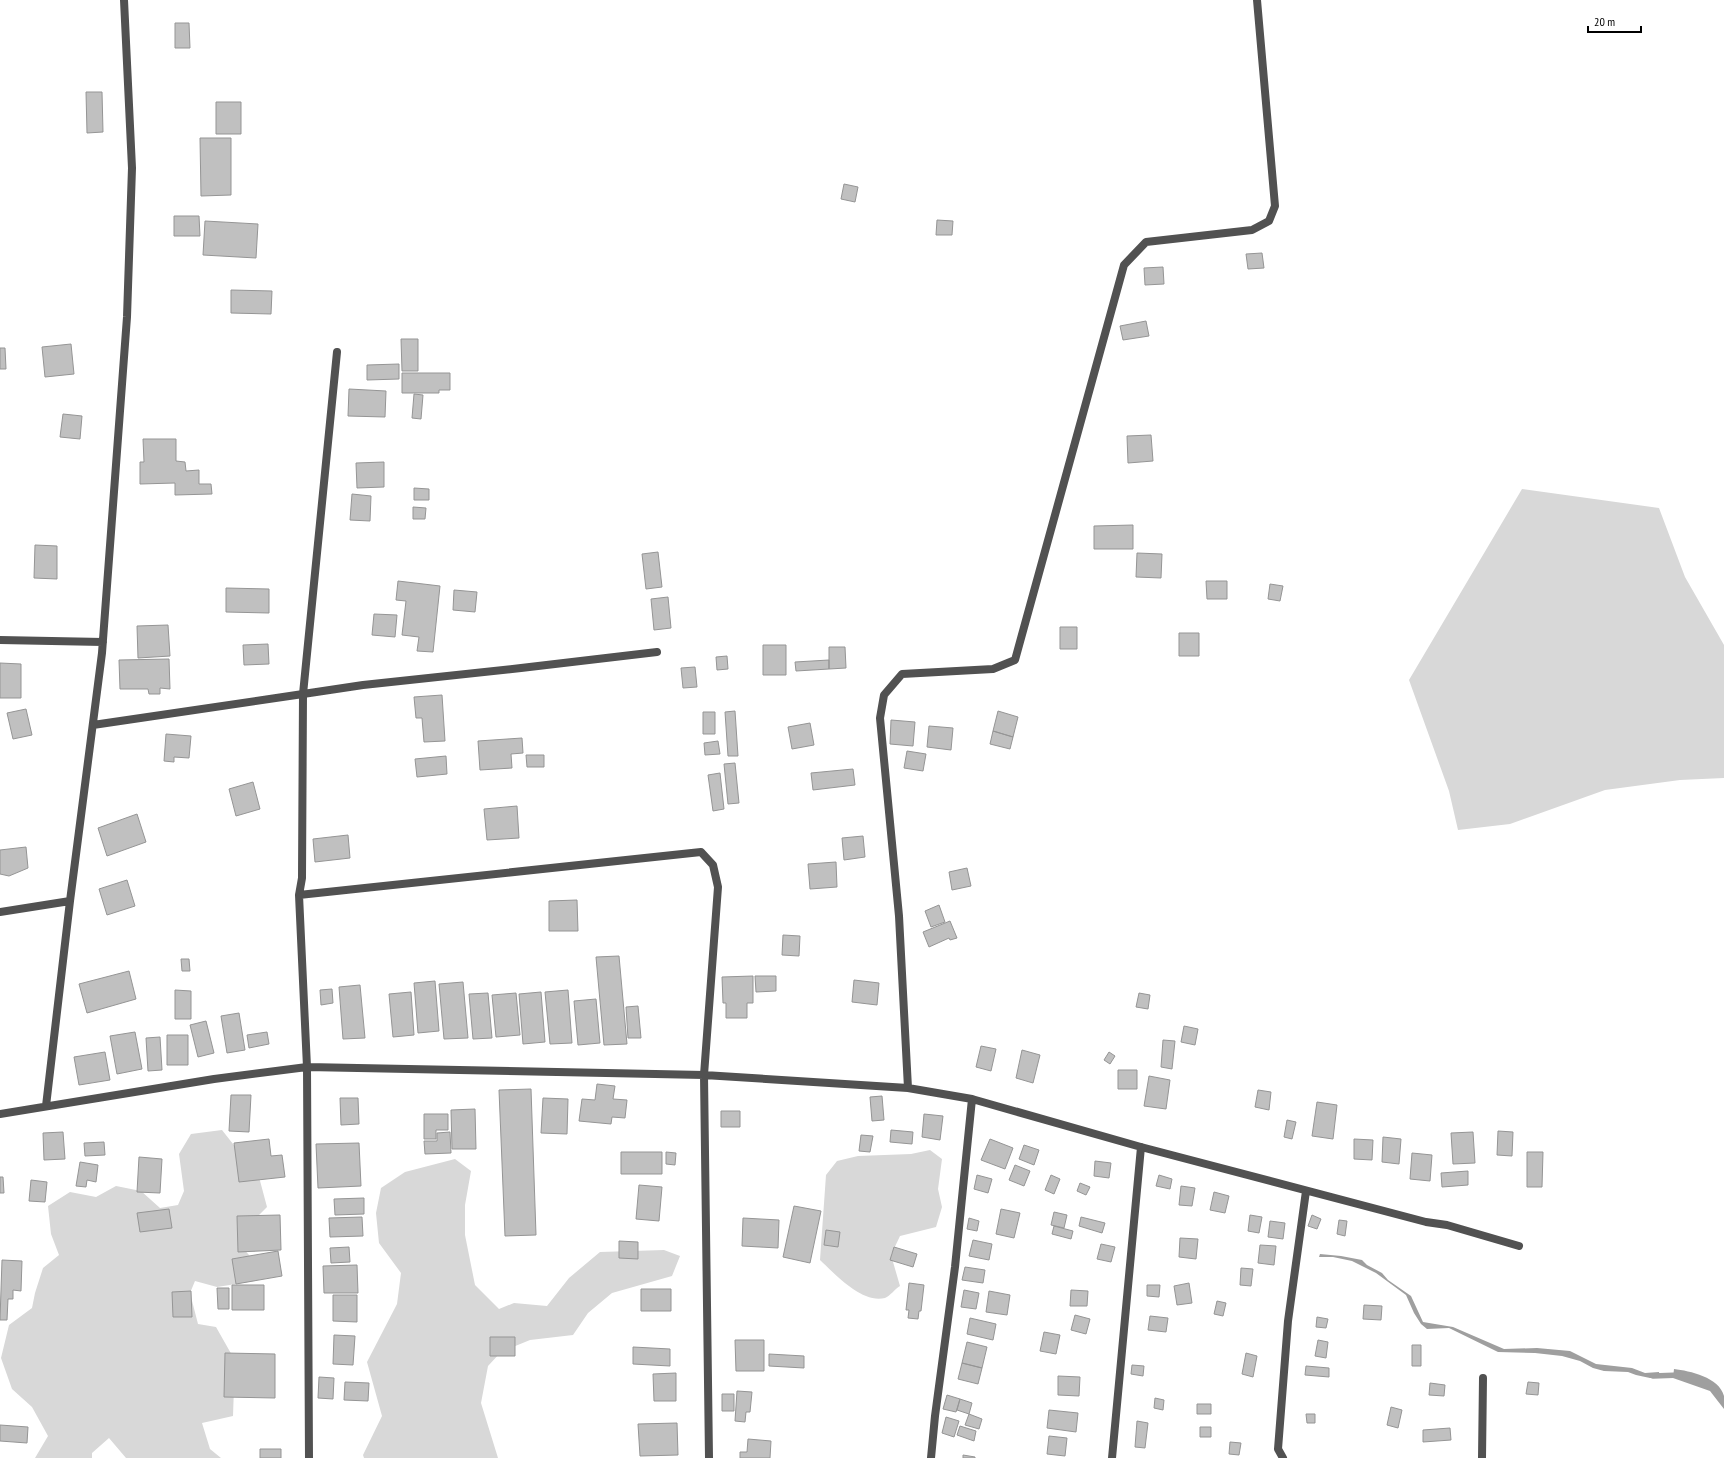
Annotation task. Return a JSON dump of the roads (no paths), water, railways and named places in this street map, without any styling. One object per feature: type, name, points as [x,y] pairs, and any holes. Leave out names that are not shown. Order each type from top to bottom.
[{"type":"street","points":[[46,1106],[103,642],[127,317],[132,168],[124,0]]},
{"type":"street","points":[[908,1088],[899,916],[880,718],[884,695],[902,674],[993,669],[1015,660],[1124,266],[1146,242],[1252,230],[1269,221],[1275,206],[1257,0]]},
{"type":"street","points":[[309,1458],[307,1067],[299,896],[302,878],[303,694],[337,352]]},
{"type":"street","points":[[0,640],[103,642]]},
{"type":"street","points":[[93,725],[363,685],[657,652]]},
{"type":"street","points":[[299,896],[701,852],[713,865],[718,887],[704,1075],[709,1458]]},
{"type":"street","points":[[0,912],[70,901]]},
{"type":"street","points":[[0,1114],[214,1079],[307,1067],[704,1075],[908,1088],[972,1099],[1141,1148],[1426,1222],[1447,1225],[1519,1246]]},
{"type":"street","points":[[931,1458],[935,1416],[955,1267],[972,1099]]},
{"type":"street","points":[[1112,1458],[1141,1148]]},
{"type":"street","points":[[1283,1458],[1278,1449],[1288,1321],[1306,1191]]},
{"type":"street","points":[[1482,1458],[1483,1378]]},
{"type":"waterway","points":[[1653,1376],[1680,1375]]}]
